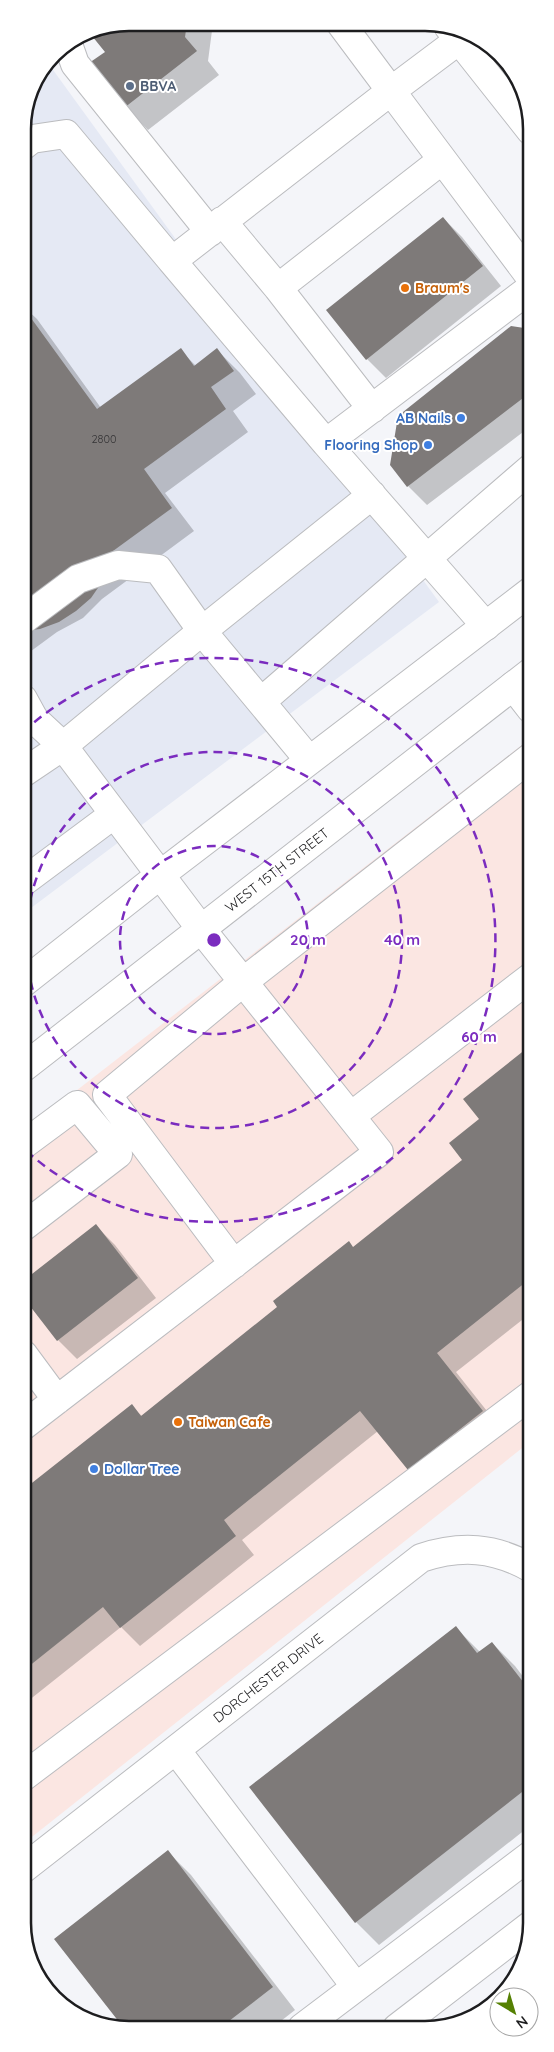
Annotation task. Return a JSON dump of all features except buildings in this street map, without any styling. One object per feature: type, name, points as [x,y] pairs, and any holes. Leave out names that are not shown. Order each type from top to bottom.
[{"type":"main road","points":[[346,31],[523,267]]},
{"type":"main road","points":[[172,261],[391,91],[454,36]]},
{"type":"main road","points":[[460,38],[522,121]]},
{"type":"main road","points":[[71,52],[75,64],[216,226],[278,288],[372,408]]},
{"type":"main road","points":[[31,140],[66,134],[326,444],[427,556],[486,626]]},
{"type":"main road","points":[[278,288],[442,160]]},
{"type":"main road","points":[[326,444],[523,294]]},
{"type":"main road","points":[[262,701],[523,475]]},
{"type":"main road","points":[[31,768],[63,746],[202,631],[372,495]]},
{"type":"main road","points":[[31,614],[78,579],[118,565],[158,570],[202,631],[309,760]]},
{"type":"main road","points":[[31,976],[523,597]]},
{"type":"main road","name":"WEST 15TH STREET","points":[[31,1062],[522,679]]},
{"type":"main road","points":[[31,714],[34,719],[63,746],[113,815],[201,929],[379,1152],[31,1420]]},
{"type":"main road","points":[[234,1264],[107,1095],[243,982],[523,763]]},
{"type":"main road","points":[[31,876],[113,815]]},
{"type":"main road","points":[[350,1116],[523,983]]},
{"type":"main road","points":[[31,1139],[77,1105],[118,1154],[31,1221]]},
{"type":"main road","points":[[31,1365],[57,1400]]},
{"type":"main road","points":[[31,1772],[523,1401]]},
{"type":"main road","name":"DORCHESTER DRIVE","points":[[31,1863],[421,1558],[470,1548],[509,1558],[523,1564]]},
{"type":"main road","points":[[176,1750],[356,1987]]},
{"type":"main road","points":[[311,2021],[523,1861]]},
{"type":"main road","points":[[406,2021],[523,1931]]},
{"type":"shaded area","points":[[53,69],[439,602],[31,908],[31,123],[36,98],[41,86]]},
{"type":"shaded area","points":[[523,744],[523,1447],[31,1838],[31,1126]]},
{"type":"place","name":"BBVA","points":[[130,86]]},
{"type":"place","name":"Braum's","points":[[405,288]]},
{"type":"place","name":"AB Nails","points":[[461,418]]},
{"type":"place","name":"Flooring Shop","points":[[428,445]]},
{"type":"place","name":"Taiwan Cafe","points":[[178,1422]]},
{"type":"place","name":"Dollar Tree","points":[[94,1469]]}]
